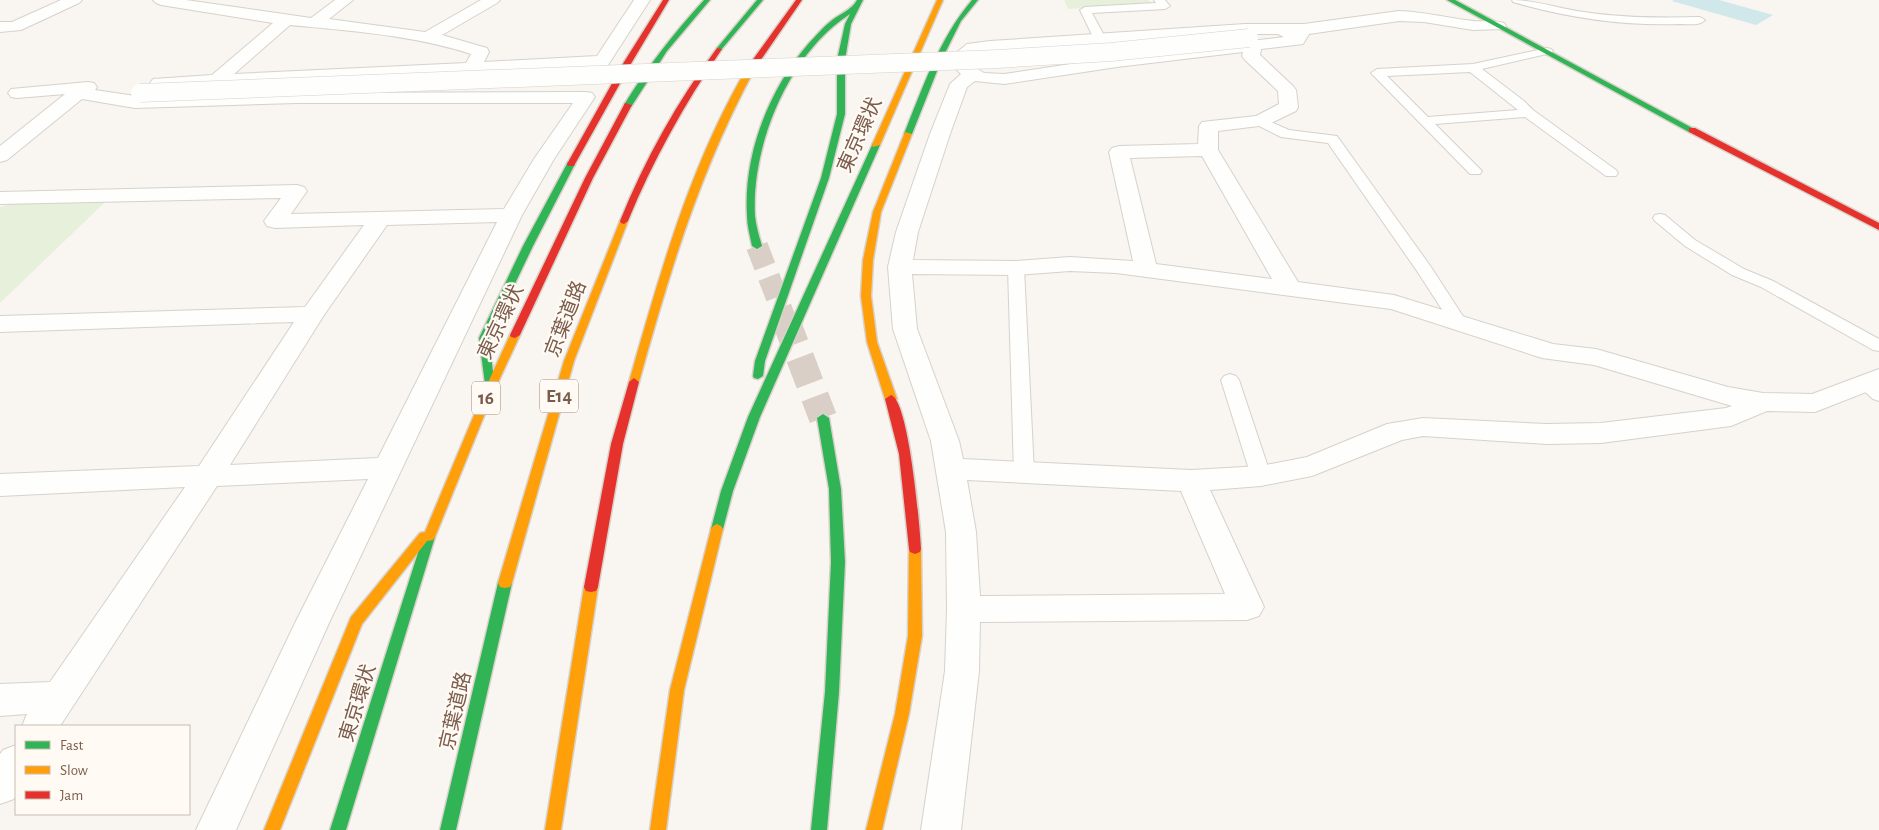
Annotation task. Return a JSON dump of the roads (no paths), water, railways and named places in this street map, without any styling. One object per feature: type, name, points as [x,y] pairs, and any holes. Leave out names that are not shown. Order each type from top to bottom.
[{"type":"main road","name":"16","points":[[490,389],[484,338],[528,246],[575,156],[628,62],[666,0]]},
{"type":"main road","name":"東京環状","points":[[338,830],[433,525],[490,389],[589,178],[642,80],[668,43],[706,0]]},
{"type":"main road","points":[[691,17],[720,0]]},
{"type":"main road","name":"京葉道路","points":[[448,830],[506,578],[569,361],[634,196],[667,131],[692,87],[718,50],[760,0]]},
{"type":"main road","points":[[553,830],[580,648],[618,444],[651,321],[688,201],[713,140],[739,88],[760,52],[799,0]]},
{"type":"main road","name":"東京環状","points":[[658,830],[678,690],[728,490],[754,418],[940,0]]},
{"type":"main road","points":[[874,830],[902,714],[915,636],[916,566],[911,496],[896,414],[872,342],[866,296],[868,260],[877,212],[937,61],[958,20],[975,0]]},
{"type":"main road","points":[[1450,0],[1798,186],[1879,227]]},
{"type":"main road","points":[[754,418],[760,362],[804,241],[827,169],[841,114],[841,60],[848,24],[858,4]]},
{"type":"main road","points":[[757,246],[751,217],[753,185],[756,155],[767,123],[796,66],[829,26],[858,4]]},
{"type":"main road","points":[[819,830],[832,692],[838,562],[835,489],[823,418]]},
{"type":"main road","points":[[272,830],[356,621],[433,525]]},
{"type":"street","points":[[0,27],[16,27],[74,0]]},
{"type":"street","points":[[161,0],[212,10],[286,20],[354,26],[459,44],[481,52],[472,68]]},
{"type":"street","points":[[314,23],[345,0]]},
{"type":"street","points":[[426,38],[492,0]]},
{"type":"street","points":[[9,93],[217,80],[602,61],[642,0]]},
{"type":"street","points":[[254,15],[270,5]]},
{"type":"street","points":[[1251,42],[1004,79],[986,79],[972,75],[964,68],[964,53],[973,48],[1245,29],[1303,29],[1399,16],[1415,16],[1464,26],[1498,26]]},
{"type":"street","points":[[217,80],[286,20]]},
{"type":"street","points":[[9,93],[140,93],[988,60],[1297,40],[1303,29]]},
{"type":"street","points":[[1251,42],[1251,56],[1287,90],[1289,107],[1260,121],[1209,126],[1208,150],[1289,288]]},
{"type":"street","points":[[552,97],[568,63]]},
{"type":"street","points":[[941,830],[962,671],[964,609],[961,532],[945,441],[905,329],[900,267],[907,232],[940,134],[959,84],[972,75]]},
{"type":"street","points":[[0,156],[78,93],[135,102],[307,97],[586,97],[544,159],[511,216],[312,623],[216,830]]},
{"type":"street","points":[[1146,269],[1118,152],[1208,150]]},
{"type":"street","points":[[0,198],[297,191],[275,221],[511,216]]},
{"type":"street","points":[[41,725],[208,476],[312,314],[380,219]]},
{"type":"street","points":[[900,267],[1016,268],[1070,264],[1146,269],[1394,302],[1551,352],[1596,357],[1726,396],[1763,402],[1815,403],[1874,385]]},
{"type":"street","points":[[0,324],[312,314]]},
{"type":"street","points":[[950,469],[1190,481],[1260,476],[1312,466],[1397,431],[1423,428],[1538,434],[1601,433],[1731,418],[1763,402]]},
{"type":"street","points":[[0,485],[388,468]]},
{"type":"street","points":[[964,609],[1247,607],[1190,481]]},
{"type":"street","points":[[0,700],[59,697]]},
{"type":"street","points":[[0,786],[15,764]]},
{"type":"lane","points":[[1100,39],[1085,10],[1165,6],[1159,0]]},
{"type":"lane","points":[[1517,0],[1553,10],[1602,19],[1700,20]]},
{"type":"lane","points":[[1475,171],[1377,73],[1473,68],[1546,51]]},
{"type":"lane","points":[[1473,68],[1520,104],[1528,114],[1611,173]]},
{"type":"lane","points":[[1425,121],[1528,114]]},
{"type":"lane","points":[[1260,121],[1286,134],[1332,139],[1425,270],[1458,321]]},
{"type":"lane","points":[[1660,218],[1690,243],[1738,272],[1767,284],[1879,346]]},
{"type":"lane","points":[[1016,268],[1024,473]]},
{"type":"lane","points":[[1230,380],[1260,476]]},
{"type":"water","points":[[1719,0],[1773,15],[1756,25],[1672,1]]},
{"type":"tunnel","points":[[757,246],[785,319]]},
{"type":"tunnel","points":[[785,318],[823,418]]}]
